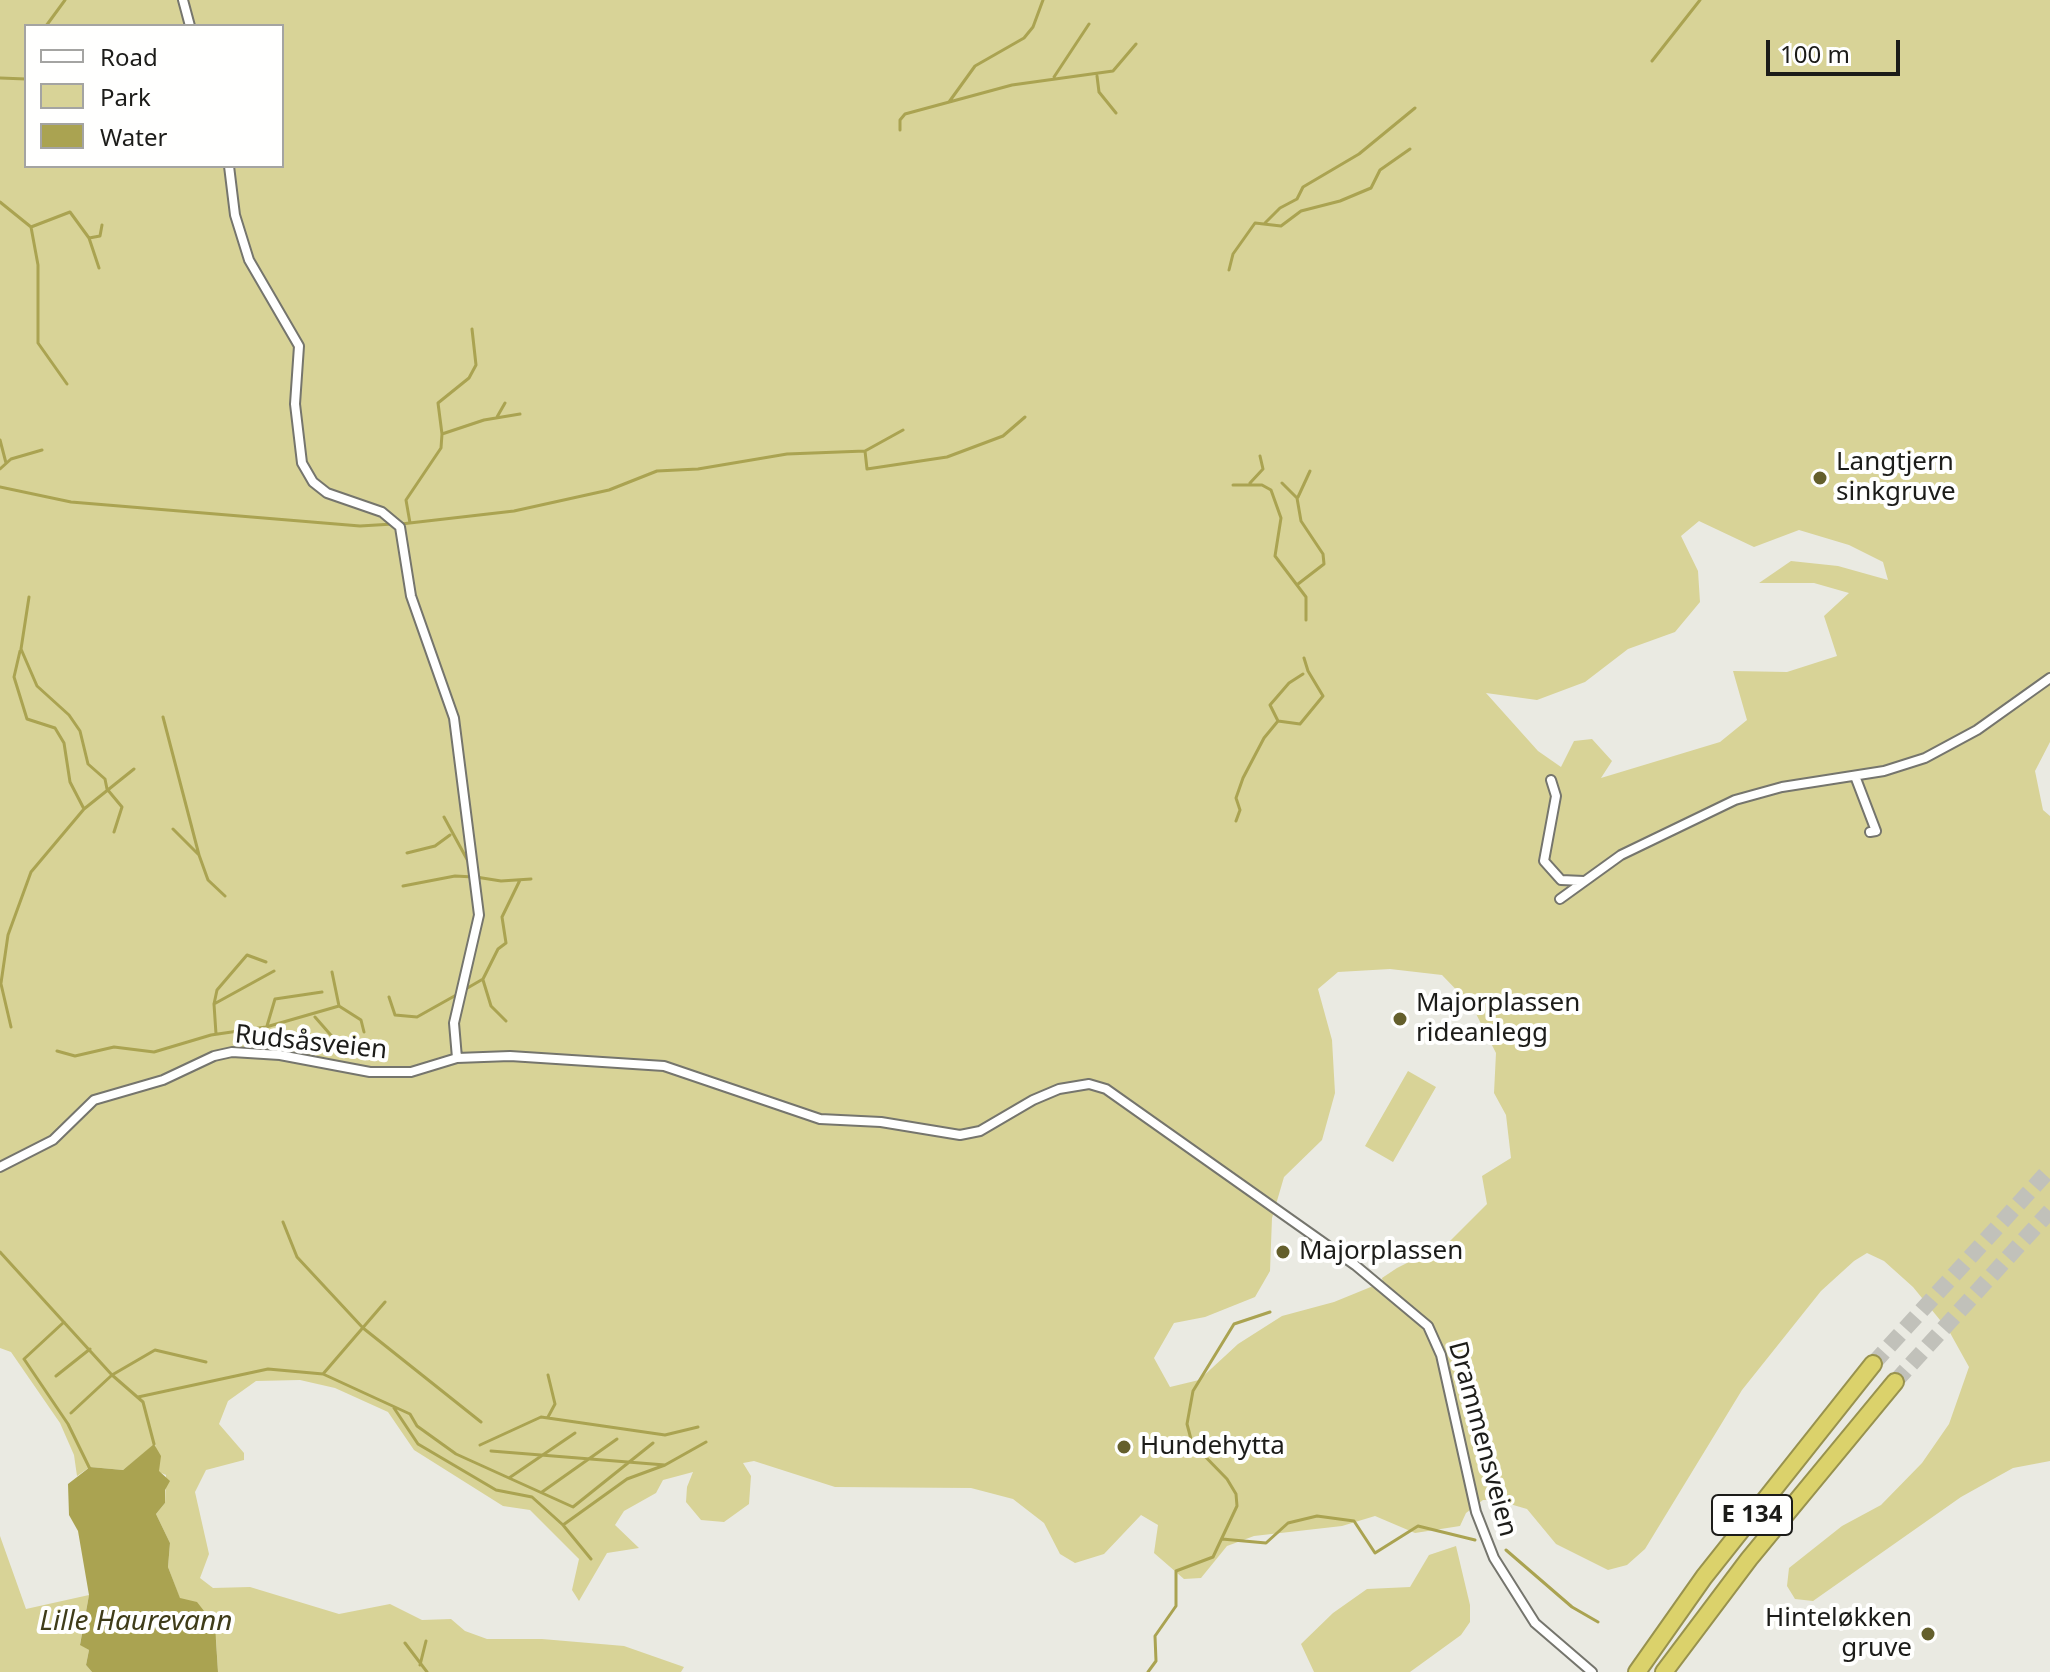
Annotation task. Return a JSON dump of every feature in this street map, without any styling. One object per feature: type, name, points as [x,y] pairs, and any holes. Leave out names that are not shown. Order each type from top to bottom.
[{"type":"highway","name":"E 134","points":[[1637,1672],[1704,1577],[1873,1364]]},
{"type":"highway","name":"E 134","points":[[1664,1672],[1749,1559],[1895,1382]]},
{"type":"street","points":[[183,0],[189,24]]},
{"type":"street","points":[[229,168],[235,215],[249,260],[299,346],[295,404],[302,463],[313,482],[327,493],[382,512],[400,527],[411,596],[454,718],[479,915],[454,1023],[457,1058]]},
{"type":"street","points":[[1560,899],[1621,855],[1735,800],[1782,787],[1893,769],[1937,752],[1977,730],[2050,678]]},
{"type":"street","points":[[1855,776],[1876,831],[1870,832]]},
{"type":"street","points":[[1551,780],[1556,796],[1544,861],[1561,880],[1585,881]]},
{"type":"street","name":"Rudsåsveien","points":[[0,1167],[53,1140],[94,1100],[163,1080],[221,1054],[280,1055],[370,1072],[411,1072],[457,1058],[534,1056],[664,1066],[820,1119],[881,1122],[960,1135],[980,1131],[1042,1095],[1089,1084],[1114,1093],[1273,1207]]},
{"type":"street","name":"Drammensveien","points":[[1273,1207],[1397,1298],[1432,1332],[1476,1512],[1494,1558],[1535,1623],[1592,1672]]},
{"type":"green space","points":[[0,0],[2050,0],[2050,742],[2035,771],[2043,810],[2050,816],[2050,1461],[2013,1468],[1961,1497],[1813,1601],[1795,1599],[1787,1586],[1789,1568],[1842,1526],[1881,1505],[1922,1463],[1949,1424],[1969,1367],[1949,1331],[1913,1287],[1884,1261],[1867,1253],[1821,1291],[1742,1390],[1645,1549],[1627,1565],[1608,1570],[1556,1544],[1527,1509],[1496,1500],[1483,1500],[1466,1513],[1460,1526],[1415,1533],[1375,1516],[1342,1526],[1254,1536],[1227,1546],[1201,1578],[1184,1579],[1154,1553],[1158,1525],[1141,1515],[1104,1554],[1075,1563],[1060,1554],[1044,1523],[1013,1499],[971,1488],[835,1487],[754,1461],[743,1463],[751,1476],[749,1504],[724,1522],[701,1520],[686,1502],[687,1487],[693,1472],[663,1480],[656,1493],[624,1511],[615,1525],[639,1548],[607,1553],[579,1601],[572,1590],[579,1559],[530,1510],[503,1506],[414,1450],[388,1412],[335,1388],[300,1380],[256,1381],[228,1401],[219,1424],[244,1453],[244,1460],[206,1470],[195,1492],[209,1554],[200,1578],[213,1588],[250,1587],[339,1614],[390,1604],[422,1620],[451,1619],[465,1631],[487,1639],[542,1639],[624,1646],[684,1667],[681,1672],[218,1672],[216,1639],[197,1603],[180,1599],[168,1567],[170,1543],[156,1514],[165,1503],[166,1475],[159,1472],[155,1444],[123,1470],[90,1467],[77,1476],[74,1455],[60,1423],[11,1352],[0,1348]],"holes":[[[1699,521],[1754,547],[1799,530],[1849,545],[1883,562],[1888,580],[1838,566],[1791,561],[1759,583],[1814,583],[1849,593],[1824,616],[1837,656],[1787,672],[1733,671],[1747,720],[1720,742],[1601,778],[1612,761],[1592,739],[1574,741],[1561,767],[1538,751],[1486,693],[1537,700],[1585,682],[1628,649],[1675,632],[1700,602],[1698,571],[1681,536]],[[1390,969],[1442,975],[1472,1006],[1496,1053],[1494,1093],[1506,1115],[1511,1158],[1482,1176],[1487,1204],[1449,1242],[1397,1268],[1382,1278],[1383,1282],[1334,1302],[1282,1316],[1238,1344],[1199,1380],[1170,1387],[1154,1358],[1174,1323],[1205,1317],[1255,1297],[1270,1271],[1272,1218],[1284,1177],[1322,1140],[1335,1093],[1332,1040],[1318,989],[1338,972]]]},
{"type":"green space","points":[[1408,1071],[1436,1087],[1393,1162],[1365,1146]]},
{"type":"green space","points":[[0,1536],[26,1609],[89,1595],[80,1644],[89,1650],[86,1665],[92,1672],[0,1672]]},
{"type":"green space","points":[[1456,1546],[1470,1605],[1470,1622],[1461,1635],[1410,1672],[1314,1672],[1301,1644],[1333,1613],[1367,1589],[1410,1587],[1429,1555]]},
{"type":"water","name":"Lille Haurevann","points":[[154,1444],[161,1456],[159,1471],[170,1481],[165,1490],[165,1503],[156,1514],[170,1543],[168,1567],[180,1598],[197,1602],[215,1625],[218,1672],[92,1672],[86,1665],[89,1650],[80,1645],[89,1595],[78,1531],[69,1515],[68,1484],[90,1467],[123,1470]]},
{"type":"waterway","points":[[47,24],[65,0]]},
{"type":"waterway","points":[[949,102],[975,66],[1024,38],[1033,27],[1043,0]]},
{"type":"waterway","points":[[1652,61],[1700,0]]},
{"type":"waterway","points":[[1054,77],[1089,24]]},
{"type":"waterway","points":[[900,130],[900,120],[905,114],[1012,85],[1113,71],[1136,44]]},
{"type":"waterway","points":[[1097,76],[1099,92],[1116,113]]},
{"type":"waterway","points":[[0,78],[24,79]]},
{"type":"waterway","points":[[1265,223],[1280,208],[1297,199],[1303,187],[1359,154],[1415,108]]},
{"type":"waterway","points":[[1229,270],[1233,254],[1255,223],[1281,226],[1301,211],[1340,201],[1371,188],[1380,170],[1410,149]]},
{"type":"waterway","points":[[0,202],[31,227],[38,265],[38,343],[67,384]]},
{"type":"waterway","points":[[31,227],[70,212],[89,238],[99,268]]},
{"type":"waterway","points":[[89,238],[100,236],[102,225]]},
{"type":"waterway","points":[[442,434],[438,403],[469,378],[476,365],[472,329]]},
{"type":"waterway","points":[[497,417],[505,403]]},
{"type":"waterway","points":[[410,523],[406,500],[441,448],[442,434],[484,420],[520,414]]},
{"type":"waterway","points":[[401,524],[514,511],[609,490],[657,471],[698,469],[787,454],[865,451],[867,469],[947,457],[1003,436],[1025,417]]},
{"type":"waterway","points":[[865,451],[903,430]]},
{"type":"waterway","points":[[0,440],[6,463]]},
{"type":"waterway","points":[[0,469],[11,459],[42,450]]},
{"type":"waterway","points":[[1250,483],[1263,469],[1260,456]]},
{"type":"waterway","points":[[1298,497],[1310,471]]},
{"type":"waterway","points":[[1282,483],[1297,498],[1301,521],[1323,554],[1324,564],[1298,584]]},
{"type":"waterway","points":[[1233,485],[1262,485],[1271,490],[1281,518],[1275,556],[1306,597],[1306,620]]},
{"type":"waterway","points":[[0,487],[71,502],[360,526],[393,524]]},
{"type":"waterway","points":[[29,597],[21,649],[37,686],[69,715],[80,731],[88,764],[105,779],[107,789],[122,807],[114,832]]},
{"type":"waterway","points":[[20,651],[14,677],[27,719],[55,728],[64,743],[70,782],[84,809]]},
{"type":"waterway","points":[[1278,721],[1300,724],[1323,696],[1304,658]]},
{"type":"waterway","points":[[1236,821],[1240,810],[1236,798],[1243,778],[1264,738],[1278,721],[1270,705],[1289,683],[1303,674]]},
{"type":"waterway","points":[[163,717],[199,855],[208,880],[225,896]]},
{"type":"waterway","points":[[1,983],[8,935],[31,872],[84,809],[134,769]]},
{"type":"waterway","points":[[444,817],[469,863]]},
{"type":"waterway","points":[[173,829],[199,855]]},
{"type":"waterway","points":[[407,853],[435,846],[450,835]]},
{"type":"waterway","points":[[403,886],[455,876],[474,877]]},
{"type":"waterway","points":[[476,877],[501,881],[531,879]]},
{"type":"waterway","points":[[464,990],[483,979],[498,949],[506,943],[502,917],[520,880]]},
{"type":"waterway","points":[[216,1034],[214,1004],[217,990],[247,955],[266,962]]},
{"type":"waterway","points":[[214,1004],[274,971]]},
{"type":"waterway","points":[[332,972],[339,1006]]},
{"type":"waterway","points":[[483,980],[491,1006],[506,1021]]},
{"type":"waterway","points":[[1,984],[11,1027]]},
{"type":"waterway","points":[[267,1026],[275,999],[322,992]]},
{"type":"waterway","points":[[389,997],[395,1015],[417,1017],[458,994]]},
{"type":"waterway","points":[[339,1006],[361,1020],[364,1032]]},
{"type":"waterway","points":[[57,1051],[75,1056],[114,1047],[154,1052],[211,1035],[266,1027],[339,1006]]},
{"type":"waterway","points":[[315,1017],[343,1049],[367,1041]]},
{"type":"waterway","points":[[283,1222],[297,1257],[363,1328],[481,1422]]},
{"type":"waterway","points":[[0,1252],[112,1375],[143,1402],[154,1444]]},
{"type":"waterway","points":[[323,1374],[385,1302]]},
{"type":"waterway","points":[[1148,1672],[1156,1661],[1155,1636],[1176,1606],[1176,1571],[1213,1557],[1237,1506],[1236,1494],[1227,1479],[1192,1443],[1187,1424],[1193,1391],[1234,1324],[1270,1312]]},
{"type":"waterway","points":[[64,1322],[24,1359],[68,1424],[90,1469]]},
{"type":"waterway","points":[[56,1376],[90,1349]]},
{"type":"waterway","points":[[71,1413],[112,1375],[155,1350],[206,1362]]},
{"type":"waterway","points":[[138,1397],[268,1369],[323,1374],[410,1414],[417,1426],[456,1454],[573,1507],[653,1443]]},
{"type":"waterway","points":[[548,1375],[555,1404],[548,1417]]},
{"type":"waterway","points":[[394,1408],[418,1444],[496,1490],[532,1497],[563,1525],[591,1559]]},
{"type":"waterway","points":[[480,1445],[541,1417],[665,1435],[698,1427]]},
{"type":"waterway","points":[[509,1478],[575,1433]]},
{"type":"waterway","points":[[542,1492],[617,1439]]},
{"type":"waterway","points":[[563,1525],[627,1479],[665,1465],[706,1442]]},
{"type":"waterway","points":[[491,1451],[665,1465]]},
{"type":"waterway","points":[[1222,1539],[1266,1543],[1288,1523],[1317,1516],[1354,1521],[1375,1553],[1418,1526],[1475,1540]]},
{"type":"waterway","points":[[1506,1550],[1572,1607],[1598,1622]]},
{"type":"waterway","points":[[420,1665],[426,1641]]},
{"type":"waterway","points":[[405,1643],[427,1672]]},
{"type":"tunnel","points":[[1873,1364],[2050,1169]]},
{"type":"tunnel","points":[[1895,1382],[2050,1211]]},
{"type":"place","name":"Langtjern sinkgruve","points":[[1820,478]]},
{"type":"place","name":"Majorplassen rideanlegg","points":[[1400,1019]]},
{"type":"place","name":"Majorplassen","points":[[1283,1252]]},
{"type":"place","name":"Hundehytta","points":[[1124,1447]]},
{"type":"place","name":"Hinteløkken gruve","points":[[1928,1634]]}]
